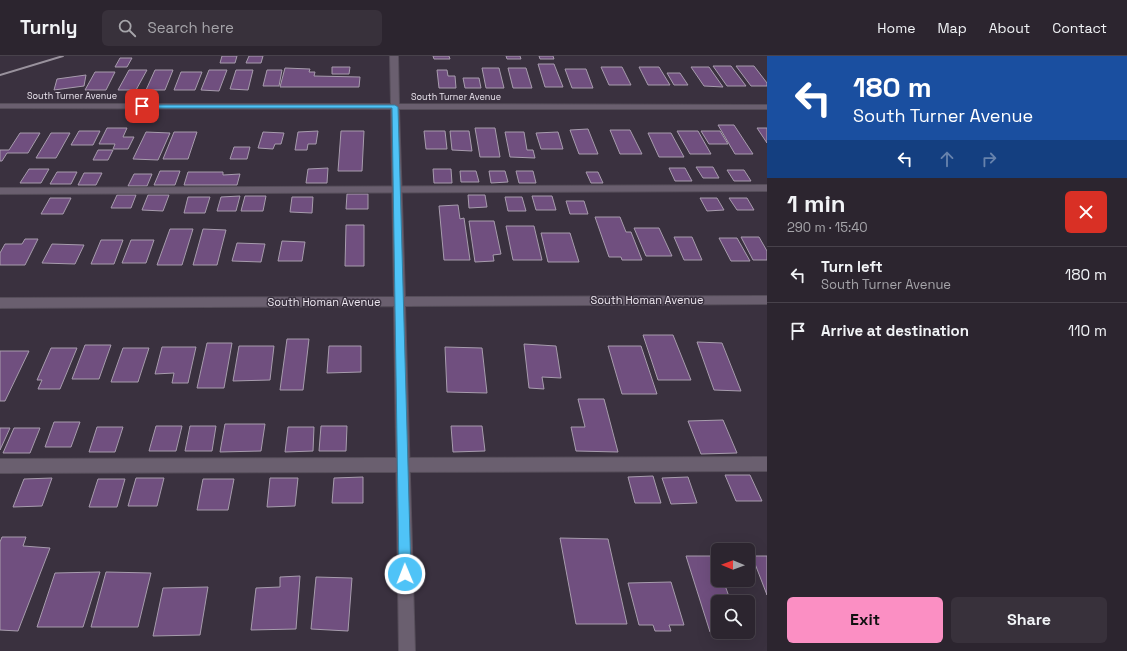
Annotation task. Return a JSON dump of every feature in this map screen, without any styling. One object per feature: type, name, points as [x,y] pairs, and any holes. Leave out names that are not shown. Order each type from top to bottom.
[{"type":"street","points":[[394,56],[407,651]]},
{"type":"street","name":"South Turner Avenue","points":[[0,106],[767,107]]},
{"type":"street","points":[[0,191],[397,188],[767,188]]},
{"type":"street","name":"South Homan Avenue","points":[[0,303],[767,300]]},
{"type":"street","points":[[0,466],[767,464]]},
{"type":"building","points":[[222,56],[237,56],[235,63],[220,63]]},
{"type":"building","points":[[249,56],[263,56],[261,63],[246,63]]},
{"type":"building","points":[[433,56],[449,56],[450,59],[434,59]]},
{"type":"building","points":[[506,56],[520,56],[521,59],[507,59]]},
{"type":"building","points":[[539,56],[553,56],[554,59],[540,59]]},
{"type":"building","points":[[120,58],[132,58],[127,67],[115,67]]},
{"type":"building","points":[[538,64],[554,64],[563,87],[545,87]]},
{"type":"building","points":[[713,66],[731,66],[746,86],[727,86]]},
{"type":"building","points":[[736,66],[754,66],[767,83],[767,86],[751,86]]},
{"type":"building","points":[[332,67],[350,67],[349,74],[332,74]]},
{"type":"building","points":[[601,67],[622,67],[631,85],[609,85]]},
{"type":"building","points":[[639,67],[659,67],[670,85],[648,85]]},
{"type":"building","points":[[691,67],[709,67],[723,87],[704,86]]},
{"type":"building","points":[[285,68],[310,69],[309,72],[315,72],[314,76],[360,77],[359,87],[280,87]]},
{"type":"building","points":[[482,68],[499,68],[504,88],[486,88]]},
{"type":"building","points":[[508,68],[526,68],[532,88],[513,88]]},
{"type":"building","points":[[565,69],[586,69],[593,88],[572,88]]},
{"type":"building","points":[[129,70],[147,70],[136,90],[118,90]]},
{"type":"building","points":[[155,70],[173,70],[165,90],[146,90]]},
{"type":"building","points":[[209,70],[227,70],[219,91],[201,90]]},
{"type":"building","points":[[236,70],[253,70],[248,90],[230,89]]},
{"type":"building","points":[[267,70],[282,70],[279,86],[263,86]]},
{"type":"building","points":[[437,70],[447,70],[448,76],[455,76],[456,88],[439,88]]},
{"type":"building","points":[[95,72],[115,72],[106,90],[85,90]]},
{"type":"building","points":[[181,72],[202,72],[195,90],[174,90]]},
{"type":"building","points":[[667,73],[680,73],[688,85],[674,85]]},
{"type":"building","points":[[86,75],[84,86],[54,90],[57,79]]},
{"type":"building","points":[[463,78],[479,78],[481,88],[465,88]]},
{"type":"building","points":[[718,125],[734,125],[753,154],[735,154]]},
{"type":"building","points":[[107,128],[127,128],[123,137],[134,137],[128,149],[113,149],[115,144],[99,144]]},
{"type":"building","points":[[475,128],[495,128],[500,157],[480,157]]},
{"type":"building","points":[[757,128],[767,128],[767,143]]},
{"type":"building","points":[[588,129],[598,154],[579,154],[570,130]]},
{"type":"building","points":[[610,130],[630,130],[642,154],[620,154]]},
{"type":"building","points":[[79,131],[100,131],[93,145],[71,145]]},
{"type":"building","points":[[318,131],[316,144],[308,144],[307,150],[295,150],[298,132]]},
{"type":"building","points":[[341,131],[364,131],[362,171],[338,171]]},
{"type":"building","points":[[424,131],[445,131],[447,149],[426,149]]},
{"type":"building","points":[[450,131],[469,131],[472,151],[452,150]]},
{"type":"building","points":[[677,131],[698,131],[711,154],[690,154]]},
{"type":"building","points":[[701,131],[720,131],[728,144],[709,144]]},
{"type":"building","points":[[146,132],[170,133],[158,160],[133,159]]},
{"type":"building","points":[[174,132],[197,132],[188,159],[163,159]]},
{"type":"building","points":[[263,132],[284,133],[281,144],[275,144],[273,149],[258,148]]},
{"type":"building","points":[[505,132],[524,132],[527,150],[533,150],[535,158],[510,157]]},
{"type":"building","points":[[558,132],[563,149],[541,149],[536,133]]},
{"type":"building","points":[[20,133],[40,133],[28,153],[7,153],[2,161],[0,161],[0,150],[9,150]]},
{"type":"building","points":[[51,133],[70,133],[56,158],[36,158]]},
{"type":"building","points":[[648,133],[671,133],[684,157],[659,157]]},
{"type":"building","points":[[234,147],[250,147],[247,159],[230,159]]},
{"type":"building","points":[[98,150],[113,150],[108,160],[93,160]]},
{"type":"building","points":[[696,167],[713,167],[719,178],[703,178]]},
{"type":"building","points":[[328,168],[327,183],[306,183],[308,169]]},
{"type":"building","points":[[669,168],[685,168],[692,181],[675,181]]},
{"type":"building","points":[[29,169],[49,169],[41,183],[20,183]]},
{"type":"building","points":[[433,169],[451,169],[452,183],[434,183]]},
{"type":"building","points":[[727,170],[744,170],[751,181],[734,181]]},
{"type":"building","points":[[160,171],[180,171],[175,185],[154,185]]},
{"type":"building","points":[[460,171],[476,171],[479,182],[461,182]]},
{"type":"building","points":[[489,171],[505,171],[508,182],[491,183]]},
{"type":"building","points":[[516,171],[533,171],[536,183],[519,183]]},
{"type":"building","points":[[57,172],[77,172],[71,184],[50,184]]},
{"type":"building","points":[[188,172],[223,172],[223,175],[240,174],[237,185],[184,185]]},
{"type":"building","points":[[586,172],[598,172],[603,183],[591,183]]},
{"type":"building","points":[[84,173],[102,173],[96,185],[78,185]]},
{"type":"building","points":[[134,174],[152,174],[147,186],[128,186]]},
{"type":"building","points":[[347,194],[368,194],[368,209],[346,209]]},
{"type":"building","points":[[117,195],[136,195],[131,208],[111,208]]},
{"type":"building","points":[[148,195],[169,195],[163,211],[142,210]]},
{"type":"building","points":[[468,195],[485,195],[487,207],[469,208]]},
{"type":"building","points":[[240,196],[236,211],[217,211],[221,197]]},
{"type":"building","points":[[245,196],[266,196],[263,211],[241,211]]},
{"type":"building","points":[[532,196],[552,196],[556,210],[536,210]]},
{"type":"building","points":[[188,197],[210,197],[205,213],[184,213]]},
{"type":"building","points":[[292,197],[313,197],[312,213],[290,212]]},
{"type":"building","points":[[505,197],[522,197],[526,211],[508,211]]},
{"type":"building","points":[[50,198],[71,198],[63,214],[41,214]]},
{"type":"building","points":[[700,198],[717,198],[724,210],[707,211]]},
{"type":"building","points":[[729,198],[747,198],[754,210],[737,210]]},
{"type":"building","points":[[566,201],[584,201],[588,214],[570,214]]},
{"type":"building","points":[[458,205],[460,219],[464,218],[470,260],[444,260],[439,206]]},
{"type":"building","points":[[595,217],[620,217],[626,232],[631,232],[642,260],[622,260],[621,257],[609,257]]},
{"type":"building","points":[[469,221],[494,221],[501,254],[493,255],[494,261],[475,262]]},
{"type":"building","points":[[346,225],[364,225],[364,266],[345,266]]},
{"type":"building","points":[[506,226],[534,226],[542,260],[513,260]]},
{"type":"building","points":[[634,228],[659,228],[672,256],[646,256]]},
{"type":"building","points":[[170,229],[193,229],[182,265],[157,265]]},
{"type":"building","points":[[203,229],[226,230],[217,265],[193,265]]},
{"type":"building","points":[[541,233],[570,233],[579,262],[548,262]]},
{"type":"building","points":[[674,237],[692,237],[702,260],[684,260]]},
{"type":"building","points":[[741,237],[759,237],[767,251],[767,260],[753,260]]},
{"type":"building","points":[[719,238],[737,238],[750,261],[731,261]]},
{"type":"building","points":[[25,239],[38,239],[25,265],[0,265],[0,253],[5,244],[22,244]]},
{"type":"building","points":[[101,240],[123,240],[114,264],[91,264]]},
{"type":"building","points":[[131,240],[154,240],[146,263],[122,263]]},
{"type":"building","points":[[282,241],[305,242],[302,261],[278,261]]},
{"type":"building","points":[[237,243],[265,244],[261,262],[232,261]]},
{"type":"building","points":[[52,244],[84,245],[75,264],[42,263]]},
{"type":"building","points":[[643,335],[673,335],[691,380],[658,380]]},
{"type":"building","points":[[287,339],[309,339],[303,390],[280,390]]},
{"type":"building","points":[[697,342],[722,343],[741,391],[714,390]]},
{"type":"building","points":[[207,343],[232,343],[224,388],[197,388]]},
{"type":"building","points":[[524,344],[556,346],[561,378],[542,377],[544,389],[529,388]]},
{"type":"building","points":[[85,345],[111,345],[99,379],[72,379]]},
{"type":"building","points":[[239,346],[274,346],[270,380],[233,381]]},
{"type":"building","points":[[329,346],[361,346],[361,372],[327,373]]},
{"type":"building","points":[[608,346],[641,346],[657,394],[622,394]]},
{"type":"building","points":[[162,347],[196,347],[188,383],[172,383],[174,373],[155,374]]},
{"type":"building","points":[[445,347],[482,348],[487,393],[447,392]]},
{"type":"building","points":[[51,348],[77,348],[60,389],[38,389],[42,380],[37,380]]},
{"type":"building","points":[[123,348],[149,348],[138,382],[111,382]]},
{"type":"building","points":[[0,351],[29,351],[5,401],[0,401]]},
{"type":"building","points":[[578,399],[604,399],[618,452],[576,451],[571,427],[585,427]]},
{"type":"building","points":[[723,420],[737,453],[701,454],[688,421]]},
{"type":"building","points":[[54,422],[80,422],[71,447],[45,447]]},
{"type":"building","points":[[225,424],[265,424],[261,451],[220,452]]},
{"type":"building","points":[[156,426],[182,426],[176,451],[149,451]]},
{"type":"building","points":[[190,426],[216,426],[212,451],[185,451]]},
{"type":"building","points":[[321,426],[347,426],[346,451],[319,451]]},
{"type":"building","points":[[451,426],[482,426],[485,451],[453,452]]},
{"type":"building","points":[[97,427],[123,427],[115,452],[89,452]]},
{"type":"building","points":[[288,427],[314,427],[313,451],[285,452]]},
{"type":"building","points":[[0,428],[10,428],[0,450]]},
{"type":"building","points":[[14,428],[40,428],[30,453],[3,453]]},
{"type":"building","points":[[725,475],[750,475],[762,501],[736,501]]},
{"type":"building","points":[[653,476],[661,503],[635,503],[628,477]]},
{"type":"building","points":[[363,477],[363,503],[332,503],[334,478]]},
{"type":"building","points":[[688,477],[697,503],[671,504],[662,478]]},
{"type":"building","points":[[52,478],[42,506],[13,507],[24,479]]},
{"type":"building","points":[[136,478],[164,478],[157,506],[128,506]]},
{"type":"building","points":[[270,478],[298,478],[295,506],[267,507]]},
{"type":"building","points":[[98,479],[125,479],[117,507],[89,507]]},
{"type":"building","points":[[203,479],[234,479],[228,510],[197,510]]},
{"type":"building","points":[[2,537],[26,537],[23,546],[50,548],[18,631],[0,630],[0,542]]},
{"type":"building","points":[[560,538],[608,539],[627,624],[576,624]]},
{"type":"building","points":[[686,556],[711,556],[711,587],[726,587],[728,595],[711,595],[710,632]]},
{"type":"building","points":[[755,556],[767,556],[767,595],[755,564]]},
{"type":"building","points":[[100,572],[83,627],[37,627],[55,573]]},
{"type":"building","points":[[106,572],[151,573],[138,627],[91,627]]},
{"type":"building","points":[[300,576],[296,629],[251,630],[256,588],[280,587],[280,577]]},
{"type":"building","points":[[316,577],[352,578],[348,631],[311,629]]},
{"type":"building","points":[[671,582],[684,625],[669,625],[671,631],[655,631],[653,625],[639,625],[628,583]]},
{"type":"building","points":[[208,587],[200,635],[153,636],[163,588]]},
{"type":"railway","points":[[0,75],[63,56]]},
{"type":"route","points":[[142,106],[395,107],[405,574]]}]
